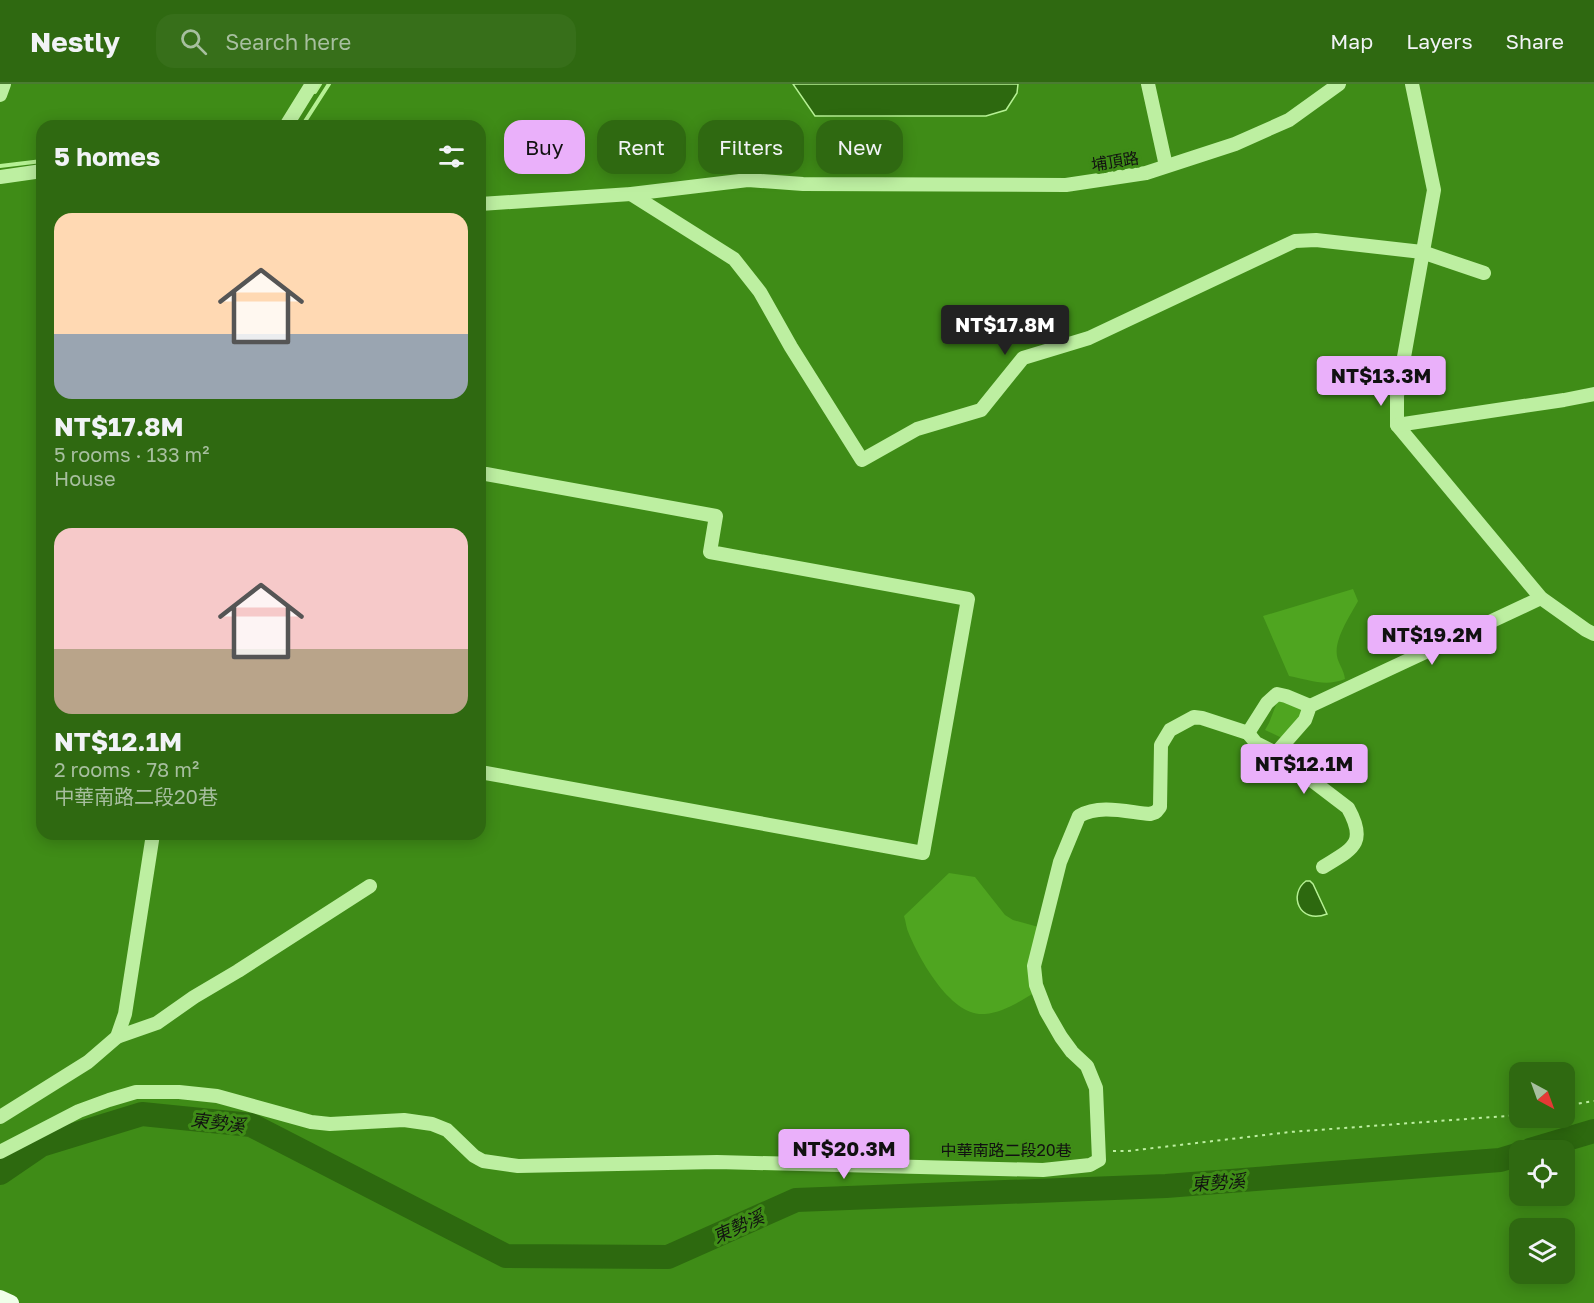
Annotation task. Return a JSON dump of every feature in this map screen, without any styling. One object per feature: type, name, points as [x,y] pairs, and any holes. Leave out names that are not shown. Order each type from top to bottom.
[{"type":"main road","points":[[0,1298],[11,1303]]},
{"type":"street","points":[[0,95],[4,84]]},
{"type":"street","points":[[290,120],[312,84]]},
{"type":"street","points":[[1148,84],[1166,166]]},
{"type":"street","name":"埔頂路","points":[[486,204],[631,194],[748,180],[803,184],[1066,185],[1146,173],[1235,144],[1289,120],[1339,84]]},
{"type":"street","points":[[1412,84],[1434,190],[1397,396],[1397,425],[1540,598],[1594,634]]},
{"type":"street","points":[[0,177],[36,172]]},
{"type":"street","points":[[631,194],[734,259],[760,292],[791,347],[862,460],[917,429],[981,410],[1023,358],[1089,338],[1295,241],[1316,240],[1422,252],[1484,273]]},
{"type":"street","points":[[1397,425],[1594,394]]},
{"type":"street","points":[[486,474],[716,516],[710,552],[968,599],[923,854],[486,773]]},
{"type":"street","points":[[1276,753],[1305,720],[1310,706],[1540,598]]},
{"type":"street","points":[[1248,733],[1267,703],[1277,694],[1310,706]]},
{"type":"street","points":[[1099,1151],[1096,1088],[1087,1066],[1072,1052],[1046,1011],[1036,985],[1034,966],[1060,862],[1079,816],[1089,810],[1104,809],[1150,814],[1156,812],[1160,807],[1161,745],[1170,730],[1194,717],[1203,718],[1248,733],[1256,743],[1276,753],[1348,808],[1354,819],[1358,835],[1355,844],[1347,853],[1323,867]]},
{"type":"street","points":[[117,1037],[125,1014],[152,840]]},
{"type":"street","points":[[0,1117],[88,1062],[117,1037],[157,1023],[194,997],[370,886]]},
{"type":"street","name":"中華南路二段20巷","points":[[0,1152],[79,1111],[136,1092],[179,1092],[217,1096],[310,1122],[330,1124],[404,1120],[432,1124],[447,1130],[474,1156],[483,1161],[518,1166],[717,1161],[1043,1170],[1090,1165],[1099,1160],[1099,1151]]},
{"type":"path","points":[[1575,1104],[1594,1101]]},
{"type":"path","points":[[1099,1151],[1128,1151],[1290,1132],[1509,1116]]},
{"type":"shaded area","points":[[793,84],[1018,84],[1017,93],[1006,110],[986,116],[815,116]]},
{"type":"shaded area","points":[[1353,589],[1358,601],[1343,628],[1337,649],[1345,679],[1324,683],[1289,676],[1263,616]]},
{"type":"shaded area","points":[[1279,697],[1314,702],[1282,738],[1265,730]]},
{"type":"shaded area","points":[[949,873],[975,877],[1005,915],[1013,920],[1042,928],[1039,990],[1006,1008],[985,1014],[972,1012],[960,1006],[938,985],[914,945],[904,916]]},
{"type":"shaded area","points":[[1306,881],[1313,884],[1327,914],[1309,915],[1299,906],[1298,893]]},
{"type":"waterway","points":[[315,92],[320,84]]},
{"type":"waterway","points":[[306,120],[329,84]]},
{"type":"waterway","points":[[0,166],[36,162]]},
{"type":"waterway","name":"東勢溪","points":[[0,1173],[41,1145],[142,1114],[251,1125],[506,1256],[668,1257],[796,1200],[1166,1186],[1500,1160],[1509,1157]]},
{"type":"waterway","name":"東勢溪","points":[[1564,1140],[1594,1131]]}]
